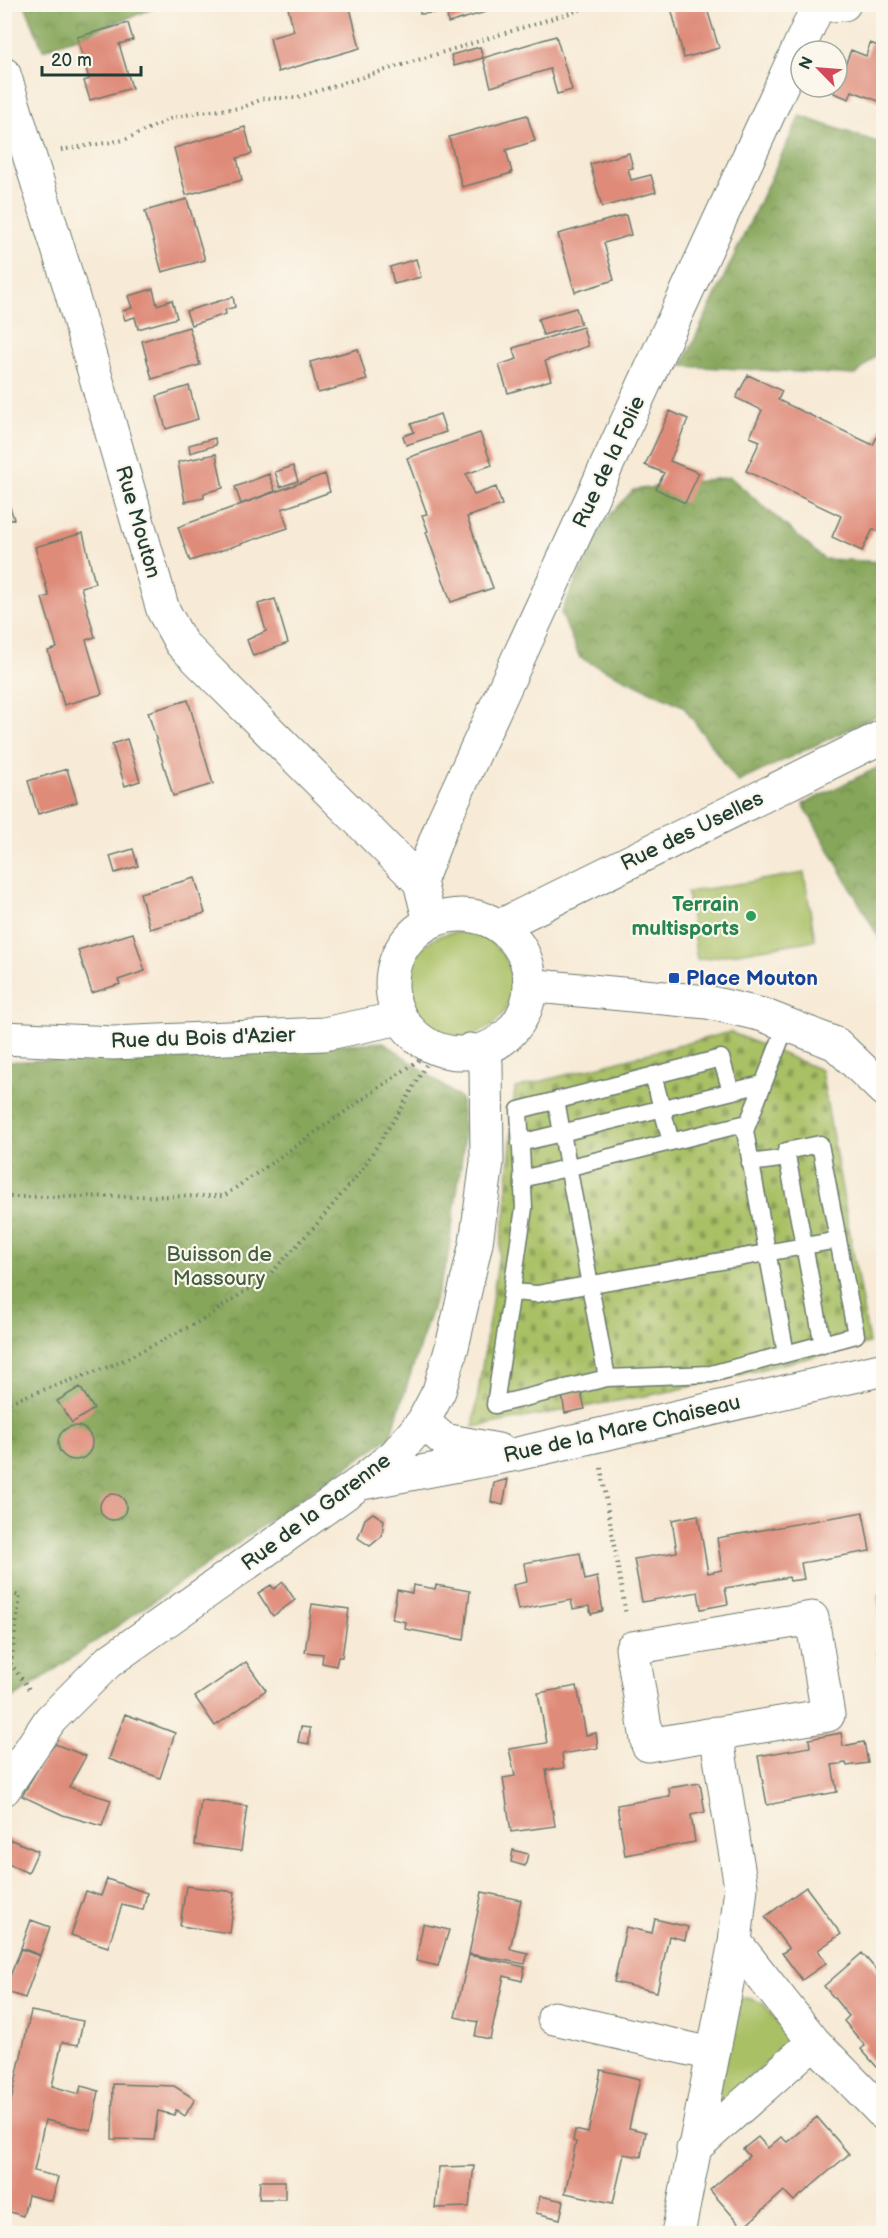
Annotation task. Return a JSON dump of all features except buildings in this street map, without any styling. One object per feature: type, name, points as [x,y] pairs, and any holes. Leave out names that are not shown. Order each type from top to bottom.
[{"type":"street","name":"Rue de la Folie","points":[[420,882],[442,824],[826,5]]},
{"type":"street","name":"Rue Mouton","points":[[4,74],[163,610],[181,643],[420,882]]},
{"type":"street","name":"Rue des Uselles","points":[[500,926],[884,736]]},
{"type":"street","points":[[420,882],[430,922]]},
{"type":"street","points":[[462,915],[478,916],[500,926],[516,942],[527,962],[530,981],[527,1006],[517,1026],[501,1041],[458,1054],[435,1049],[415,1037],[400,1018],[393,997],[392,974],[399,953],[412,935],[430,922],[462,915]]},
{"type":"street","points":[[530,981],[537,986],[707,1002],[787,1023],[836,1044],[884,1090]]},
{"type":"street","name":"Rue du Bois d'Azier","points":[[4,1038],[113,1043],[312,1034],[389,1022],[400,1018]]},
{"type":"street","name":"Rue de la Garenne","points":[[4,1790],[50,1720],[108,1662],[360,1483],[395,1455],[423,1422],[439,1391],[452,1347],[476,1243],[487,1162],[486,1063],[470,1050]]},
{"type":"street","name":"Rue de la Mare Chaiseau","points":[[360,1483],[517,1454],[884,1369]]},
{"type":"street","points":[[423,1422],[444,1440],[517,1454]]},
{"type":"street","points":[[812,1618],[828,1714],[716,1733],[648,1745],[632,1648],[812,1618]]},
{"type":"street","points":[[678,2234],[735,1942],[741,1887],[716,1733]]},
{"type":"street","points":[[735,1942],[814,2042],[884,2114]]},
{"type":"street","points":[[554,2018],[712,2054]]},
{"type":"street","points":[[693,2149],[814,2042]]},
{"type":"lane","points":[[786,1354],[745,1131],[787,1023]]},
{"type":"lane","points":[[731,1091],[721,1058],[519,1110],[524,1208],[495,1405],[607,1378],[711,1374],[823,1345],[856,1335],[820,1144],[786,1151],[823,1345]]},
{"type":"lane","points":[[652,1075],[671,1142]]},
{"type":"lane","points":[[520,1143],[762,1084]]},
{"type":"lane","points":[[556,1100],[607,1378]]},
{"type":"lane","points":[[522,1179],[747,1124]]},
{"type":"lane","points":[[750,1163],[787,1158]]},
{"type":"lane","points":[[513,1292],[537,1294],[838,1240]]},
{"type":"path","points":[[29,155],[124,140],[172,118],[200,111],[241,108],[265,98],[295,98],[599,4]]},
{"type":"path","points":[[4,1197],[224,1196],[435,1049]]},
{"type":"path","points":[[4,1404],[116,1364],[204,1318],[269,1275],[316,1225],[360,1172],[401,1109],[435,1049]]},
{"type":"path","points":[[595,1436],[632,1648]]},
{"type":"path","points":[[4,1592],[20,1596],[11,1664],[50,1720]]},
{"type":"green space","points":[[25,5],[163,5],[43,50]]},
{"type":"green space","points":[[800,116],[883,144],[883,348],[856,375],[682,366]]},
{"type":"green space","points":[[730,477],[824,559],[883,562],[883,713],[738,782],[683,706],[580,658],[561,613],[605,521],[633,490]]},
{"type":"green space","points":[[883,765],[883,945],[803,804]]},
{"type":"green space","name":"Terrain multisports","points":[[804,873],[815,940],[697,960],[687,892]]},
{"type":"green space","points":[[460,932],[480,936],[497,947],[508,964],[512,984],[508,1004],[497,1021],[480,1032],[460,1036],[440,1032],[423,1021],[412,1004],[408,984],[412,964],[423,947],[440,936]]},
{"type":"green space","points":[[730,1032],[821,1070],[869,1343],[672,1391],[473,1427],[506,1208],[515,1088]]},
{"type":"green space","name":"Buisson de Massoury","points":[[384,1042],[461,1099],[464,1143],[447,1262],[390,1437],[5,1704],[4,1057],[6,1062]]},
{"type":"green space","points":[[748,1998],[763,2003],[789,2037],[789,2043],[722,2102],[717,2098],[740,1999]]},
{"type":"place","name":"Terrain multisports","points":[[751,916]]},
{"type":"place","name":"Place Mouton","points":[[674,978]]}]
